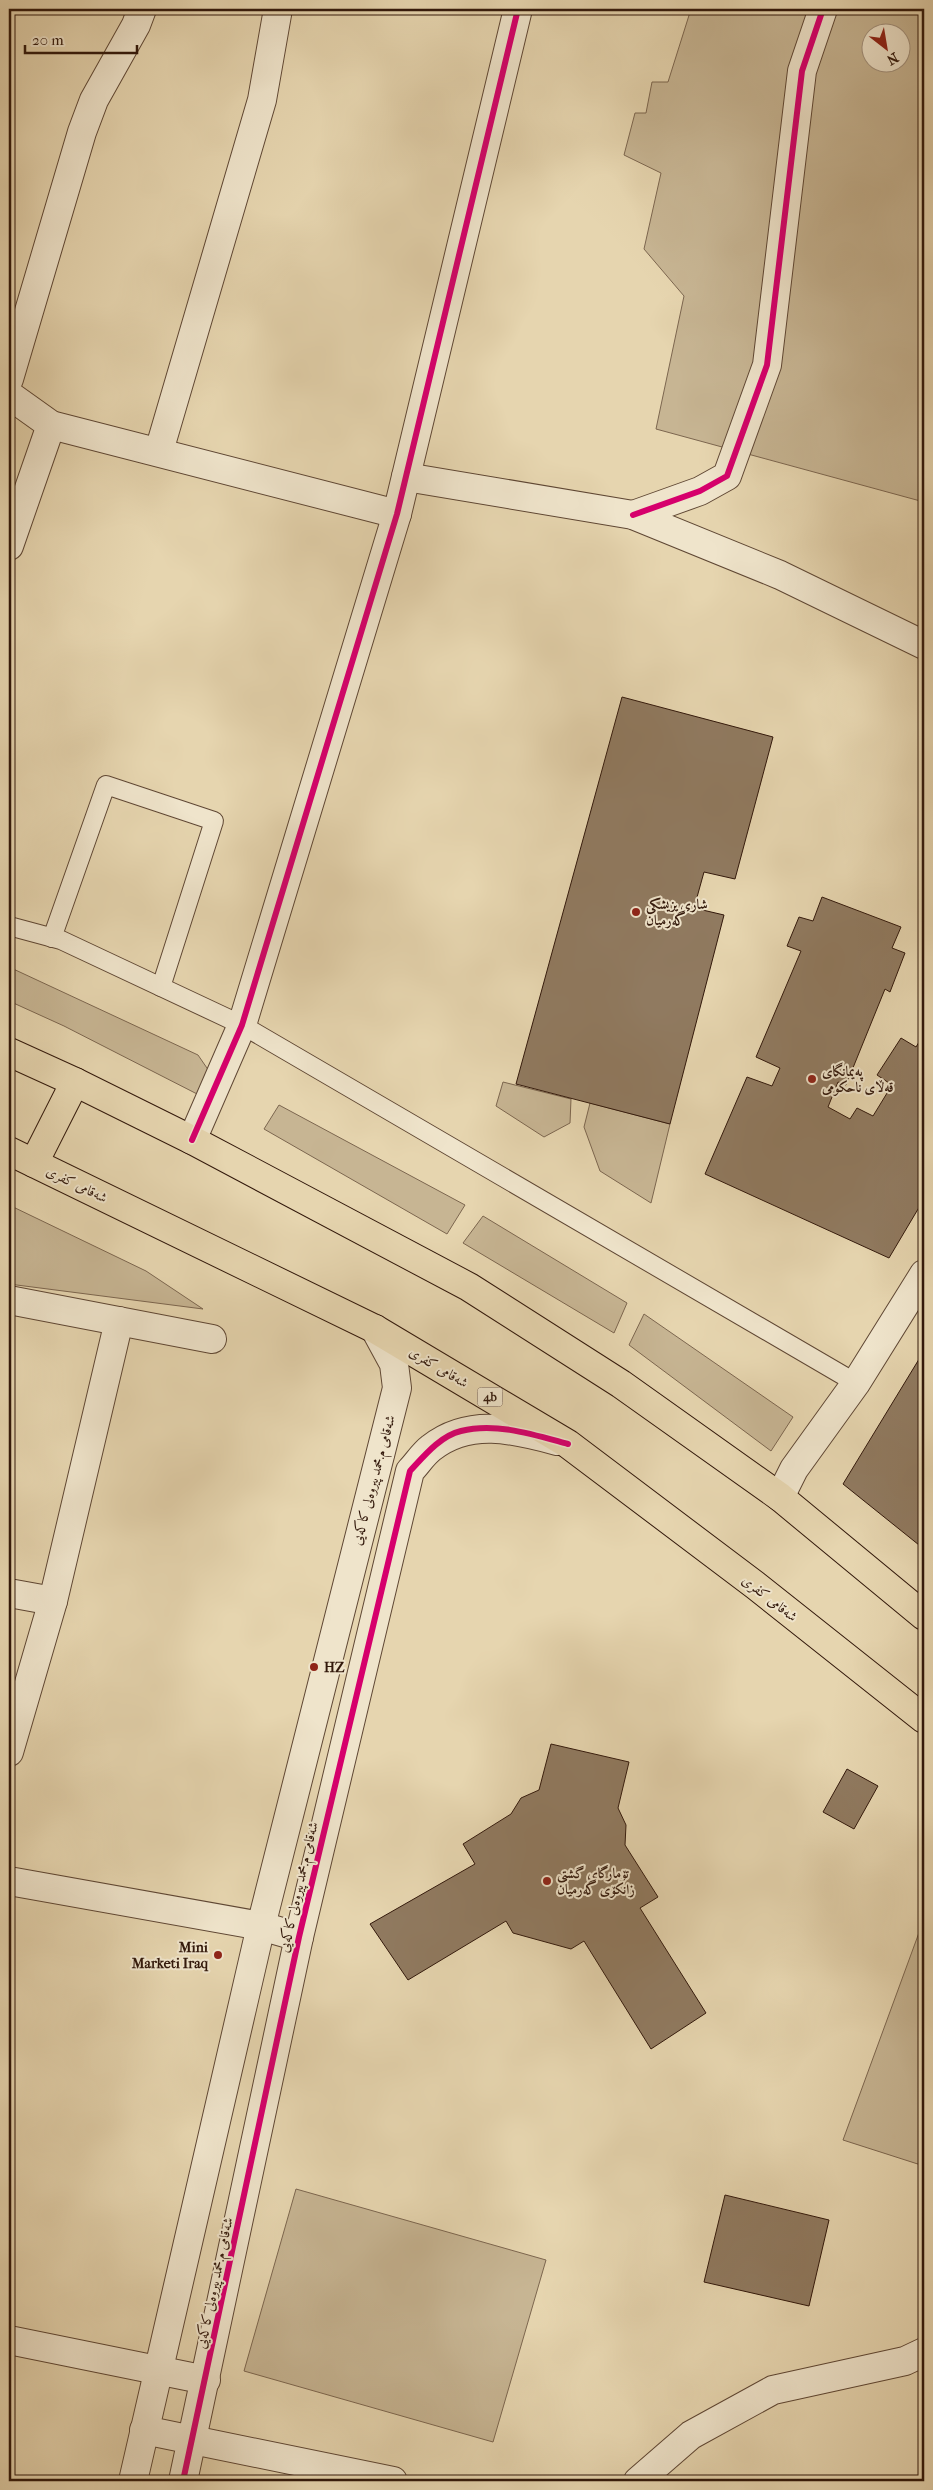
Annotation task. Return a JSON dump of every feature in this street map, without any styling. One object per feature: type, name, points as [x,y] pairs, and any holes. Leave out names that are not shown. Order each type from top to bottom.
[{"type":"highway","points":[[9,1052],[76,1082],[192,1140],[469,1287],[621,1384],[780,1497],[924,1616]]},
{"type":"highway","points":[[34,1163],[76,1082]]},
{"type":"highway","name":"شەقامی کفری","points":[[9,1151],[375,1329],[568,1444],[755,1585],[924,1719]]},
{"type":"street","points":[[9,379],[82,132],[94,100],[136,25],[142,9]]},
{"type":"street","points":[[159,451],[262,100],[278,9]]},
{"type":"street","points":[[192,1140],[242,1025],[398,514],[518,9]]},
{"type":"street","points":[[633,515],[700,491],[727,476],[767,365],[802,71],[823,9]]},
{"type":"street","points":[[9,395],[51,424],[398,514]]},
{"type":"street","points":[[9,546],[51,424]]},
{"type":"street","points":[[406,477],[633,515],[780,575],[924,644]]},
{"type":"street","points":[[780,1497],[794,1469],[856,1383],[924,1274]]},
{"type":"street","points":[[9,1300],[212,1339]]},
{"type":"street","points":[[9,1752],[53,1601],[119,1321]]},
{"type":"street","name":"شەقامی م.محمد پیروەلی کاکەیی","points":[[133,2481],[261,1926],[397,1388],[394,1364],[375,1329]]},
{"type":"street","name":"شەقامی م.محمد پیروەلی کاکەیی","points":[[183,2481],[299,1937],[410,1471],[431,1448],[460,1431],[487,1428],[511,1431],[568,1444]]},
{"type":"street","points":[[9,1593],[53,1601]]},
{"type":"street","points":[[9,1880],[261,1926],[299,1937]]},
{"type":"street","points":[[9,2340],[206,2380]]},
{"type":"street","points":[[638,2481],[691,2435],[773,2390],[905,2361],[924,2352]]},
{"type":"street","points":[[144,2430],[393,2481]]},
{"type":"lane","points":[[52,938],[106,785],[214,821],[161,987]]},
{"type":"lane","points":[[9,926],[52,938],[242,1025],[856,1383]]},
{"type":"shaded area","points":[[691,9],[924,9],[924,502],[656,429],[684,296],[644,249],[661,173],[624,155],[635,113],[646,113],[652,82],[668,82]]},
{"type":"shaded area","points":[[9,967],[198,1055],[209,1071],[201,1096],[64,1026],[9,1001]]},
{"type":"shaded area","points":[[503,1082],[571,1099],[570,1123],[544,1137],[496,1106]]},
{"type":"shaded area","points":[[590,1103],[670,1124],[651,1203],[600,1171],[584,1127]]},
{"type":"shaded area","points":[[279,1105],[465,1205],[447,1234],[264,1129]]},
{"type":"shaded area","points":[[9,1205],[146,1271],[203,1309],[9,1284]]},
{"type":"shaded area","points":[[483,1216],[627,1303],[614,1333],[463,1243]]},
{"type":"shaded area","points":[[644,1314],[793,1417],[771,1451],[629,1345]]},
{"type":"shaded area","points":[[924,1919],[924,2166],[843,2140]]},
{"type":"shaded area","points":[[296,2189],[546,2260],[493,2442],[244,2371]]},
{"type":"building","name":"شاری پزیشکی گەرمیان","points":[[622,697],[773,737],[735,879],[704,872],[694,908],[724,915],[670,1124],[516,1084]]},
{"type":"building","name":"پەیمانگای قەڵای ناحکومی","points":[[822,897],[901,927],[892,948],[905,953],[890,992],[885,989],[846,1085],[838,1082],[828,1107],[850,1119],[857,1108],[873,1116],[892,1085],[877,1075],[901,1038],[916,1047],[924,1034],[924,1199],[889,1258],[705,1174],[747,1077],[772,1086],[780,1068],[756,1057],[801,951],[787,946],[799,917],[813,921]]},
{"type":"building","points":[[924,1351],[924,1549],[843,1484]]},
{"type":"building","name":"تۆمارگای گشتی زانکۆی گەرمیان","points":[[551,1744],[629,1762],[618,1808],[626,1825],[625,1845],[658,1897],[640,1908],[706,2013],[651,2049],[584,1941],[571,1949],[513,1933],[506,1921],[408,1980],[370,1924],[475,1864],[463,1844],[511,1814],[521,1798],[539,1790]]},
{"type":"building","points":[[847,1769],[878,1786],[854,1829],[823,1812]]},
{"type":"building","points":[[725,2195],[829,2220],[809,2306],[704,2282]]},
{"type":"cycle path","points":[[192,1140],[242,1025],[397,514],[518,9]]},
{"type":"cycle path","points":[[633,515],[700,491],[727,476],[767,365],[802,71],[823,9]]},
{"type":"cycle path","points":[[183,2481],[299,1937],[410,1471],[439,1442],[461,1431],[488,1428],[502,1429],[568,1444]]},
{"type":"place","name":"شاری پزیشکی گەرمیان","points":[[636,912]]},
{"type":"place","name":"پەیمانگای قەڵای ناحکومی","points":[[812,1079]]},
{"type":"place","name":"HZ","points":[[314,1667]]},
{"type":"place","name":"تۆمارگای گشتی زانکۆی گەرمیان","points":[[547,1881]]},
{"type":"place","name":"Mini Marketi Iraq","points":[[218,1955]]}]
